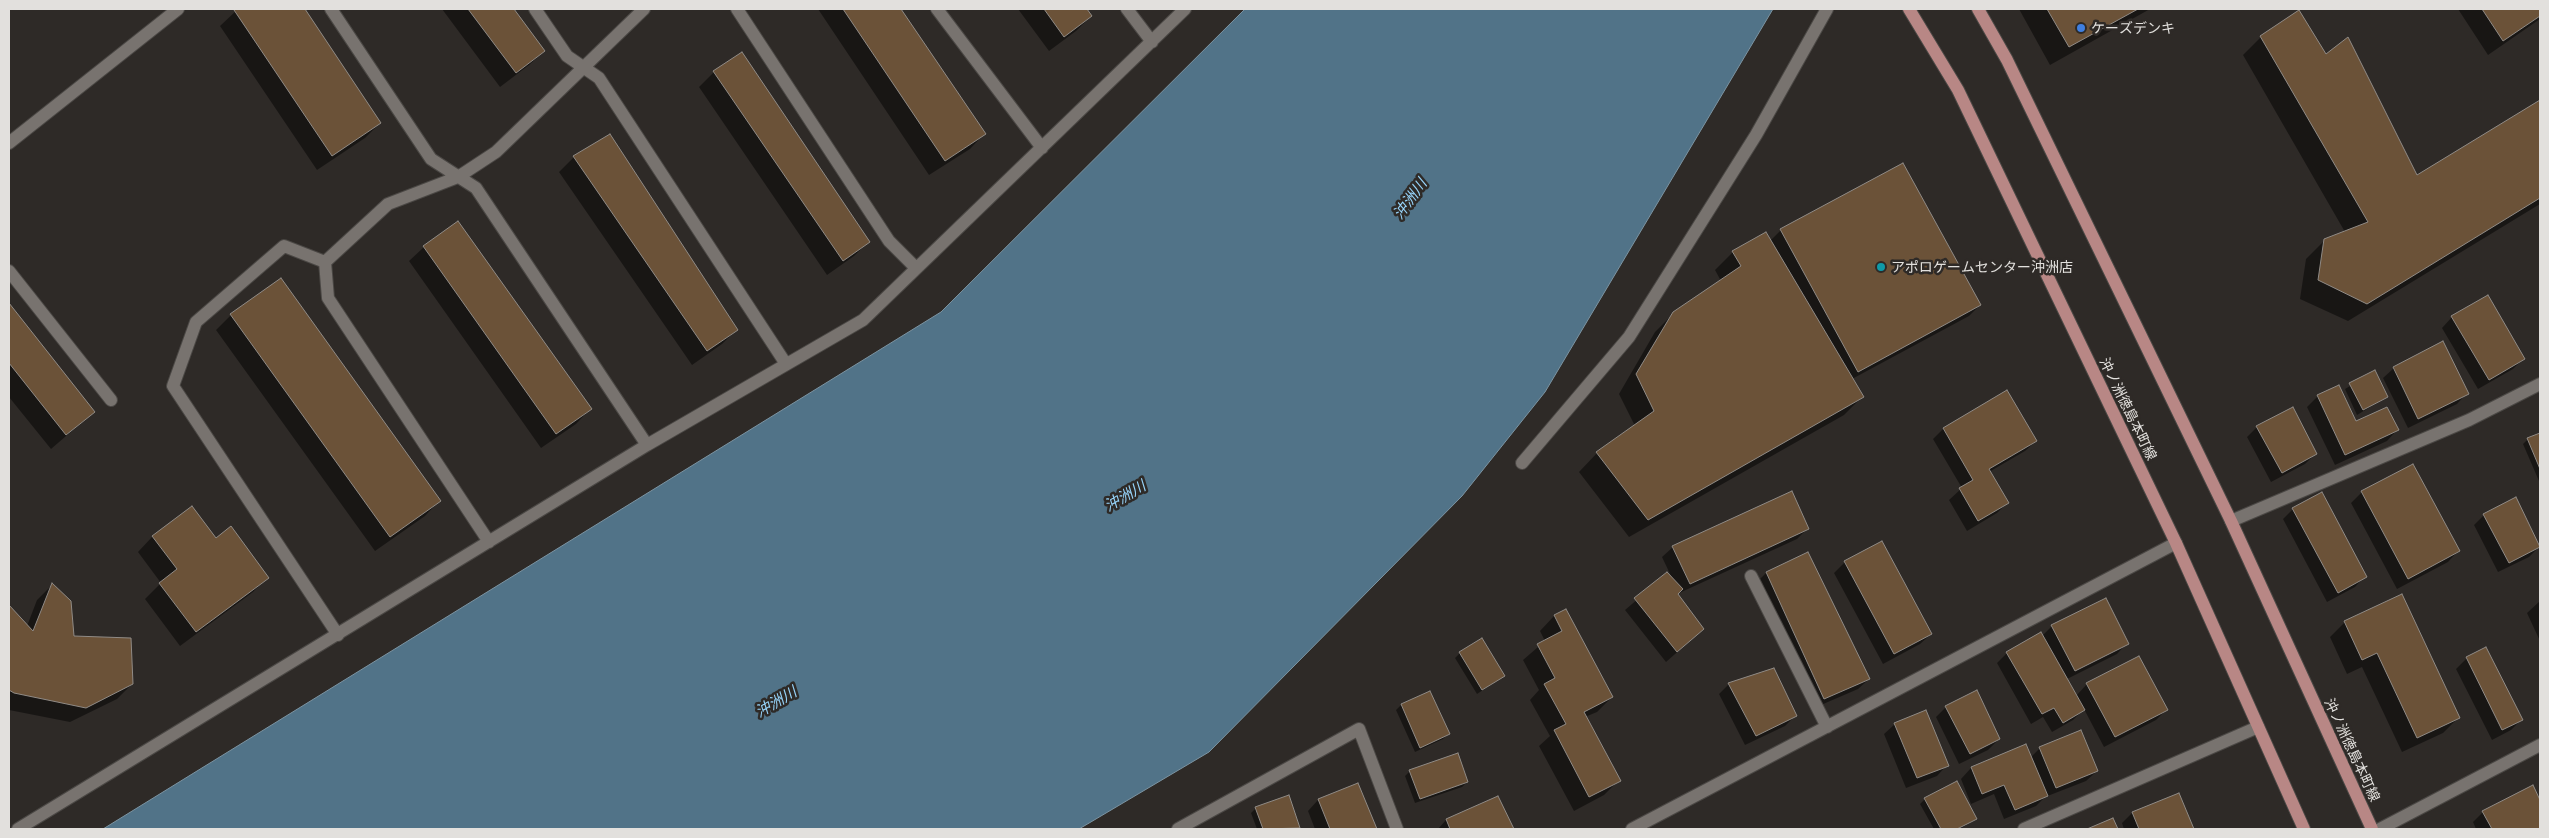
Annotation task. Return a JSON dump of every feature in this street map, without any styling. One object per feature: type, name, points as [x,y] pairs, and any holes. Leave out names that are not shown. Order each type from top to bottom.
[{"type":"main road","name":"沖ノ洲徳島本町線","points":[[1909,9],[1958,90],[2176,543],[2304,829]]},
{"type":"main road","name":"沖ノ洲徳島本町線","points":[[1978,9],[2008,60],[2231,521],[2372,829]]},
{"type":"street","points":[[330,9],[431,159],[476,188],[647,445]]},
{"type":"street","points":[[535,9],[567,56],[599,78],[786,364]]},
{"type":"street","points":[[325,262],[388,204],[458,176],[496,152],[644,9]]},
{"type":"street","points":[[737,9],[889,241],[916,268]]},
{"type":"street","points":[[937,9],[1042,148]]},
{"type":"street","points":[[1127,9],[1152,42]]},
{"type":"street","points":[[18,829],[647,445],[862,320],[1185,9]]},
{"type":"street","points":[[1522,463],[1629,337],[1756,135],[1827,9]]},
{"type":"street","points":[[9,142],[171,11]]},
{"type":"street","points":[[325,262],[284,246],[196,322],[173,386],[338,635]]},
{"type":"street","points":[[325,262],[328,298],[489,542]]},
{"type":"street","points":[[9,271],[111,400]]},
{"type":"street","points":[[2231,521],[2469,420],[2540,384]]},
{"type":"street","points":[[1632,829],[2176,543]]},
{"type":"street","points":[[1751,576],[1827,727]]},
{"type":"street","points":[[2024,829],[2258,727]]},
{"type":"street","points":[[1178,829],[1359,729],[1397,829]]},
{"type":"street","points":[[2380,829],[2540,745]]},
{"type":"water","name":"沖洲川","points":[[1245,9],[1773,9],[1545,392],[1462,496],[1209,752],[1079,829],[103,829],[941,312]]},
{"type":"building","points":[[305,9],[381,123],[332,156],[234,10]]},
{"type":"building","points":[[468,9],[514,9],[545,51],[516,73]]},
{"type":"building","points":[[843,9],[901,9],[986,134],[945,161]]},
{"type":"building","points":[[1044,9],[1087,9],[1092,16],[1064,37]]},
{"type":"building","name":"ケーズデンキ","points":[[2047,9],[2138,9],[2069,47]]},
{"type":"building","points":[[2482,9],[2540,9],[2540,16],[2503,41]]},
{"type":"building","points":[[2299,10],[2326,54],[2348,37],[2417,175],[2540,100],[2540,198],[2367,304],[2318,280],[2324,239],[2368,222],[2260,36]]},
{"type":"building","points":[[742,52],[870,242],[843,261],[713,71]]},
{"type":"building","points":[[610,134],[738,330],[707,351],[573,156]]},
{"type":"building","name":"アポロゲームセンター沖洲店","points":[[1903,163],[1981,305],[1858,372],[1780,229]]},
{"type":"building","points":[[458,221],[592,409],[556,434],[423,246]]},
{"type":"building","points":[[1766,232],[1864,397],[1648,520],[1596,452],[1654,411],[1636,374],[1673,312],[1741,266],[1732,251]]},
{"type":"building","points":[[281,278],[441,501],[390,537],[230,314]]},
{"type":"building","points":[[2488,295],[2525,359],[2489,380],[2451,316]]},
{"type":"building","points":[[9,303],[95,412],[66,435],[9,363]]},
{"type":"building","points":[[2443,341],[2469,394],[2418,419],[2393,367]]},
{"type":"building","points":[[2375,370],[2388,397],[2363,410],[2349,383]]},
{"type":"building","points":[[2339,385],[2356,421],[2387,407],[2399,430],[2345,455],[2317,395]]},
{"type":"building","points":[[2007,390],[2037,441],[1989,469],[2009,503],[1978,521],[1959,488],[1973,480],[1943,428]]},
{"type":"building","points":[[2293,407],[2317,454],[2282,473],[2256,426]]},
{"type":"building","points":[[2540,433],[2540,469],[2527,438]]},
{"type":"building","points":[[2413,464],[2460,551],[2408,579],[2361,491]]},
{"type":"building","points":[[1792,491],[1809,529],[1690,584],[1672,546]]},
{"type":"building","points":[[2322,492],[2367,577],[2338,593],[2292,508]]},
{"type":"building","points":[[2516,497],[2540,547],[2509,563],[2483,514]]},
{"type":"building","points":[[192,506],[216,538],[231,526],[269,578],[196,632],[159,583],[177,569],[152,536]]},
{"type":"building","points":[[1882,541],[1932,634],[1894,654],[1844,561]]},
{"type":"building","points":[[1808,552],[1870,679],[1824,699],[1766,572]]},
{"type":"building","points":[[1667,572],[1683,589],[1678,594],[1704,629],[1677,652],[1634,598]]},
{"type":"building","points":[[52,583],[71,601],[74,636],[131,638],[133,684],[86,708],[14,693],[9,690],[9,605],[33,631]]},
{"type":"building","points":[[2402,594],[2460,718],[2417,738],[2377,653],[2362,660],[2344,621]]},
{"type":"building","points":[[2106,598],[2129,644],[2075,671],[2051,625]]},
{"type":"building","points":[[1566,609],[1613,697],[1584,712],[1621,781],[1589,797],[1554,730],[1566,724],[1544,684],[1555,678],[1537,644],[1562,631],[1554,615]]},
{"type":"building","points":[[2041,632],[2085,710],[2063,723],[2054,708],[2042,714],[2006,652]]},
{"type":"building","points":[[1482,638],[1505,676],[1482,690],[1459,652]]},
{"type":"building","points":[[2486,647],[2523,720],[2502,730],[2466,657]]},
{"type":"building","points":[[2139,656],[2168,710],[2115,737],[2086,683]]},
{"type":"building","points":[[1774,668],[1797,716],[1756,736],[1728,683]]},
{"type":"building","points":[[1977,690],[2000,739],[1970,754],[1945,706]]},
{"type":"building","points":[[1430,691],[1450,734],[1420,748],[1401,704]]},
{"type":"building","points":[[1926,710],[1949,766],[1917,778],[1894,723]]},
{"type":"building","points":[[2081,730],[2098,771],[2056,788],[2039,747]]},
{"type":"building","points":[[2026,744],[2048,796],[2015,810],[2004,785],[1982,794],[1971,767]]},
{"type":"building","points":[[1458,753],[1468,782],[1420,799],[1409,770]]},
{"type":"building","points":[[1957,781],[1977,819],[1957,829],[1941,829],[1924,798]]},
{"type":"building","points":[[1358,783],[1377,829],[1330,829],[1318,799]]},
{"type":"building","points":[[2533,785],[2540,800],[2540,829],[2492,829],[2482,811]]},
{"type":"building","points":[[2179,793],[2194,829],[2139,829],[2132,812]]},
{"type":"building","points":[[1289,795],[1300,828],[1263,829],[1255,807]]},
{"type":"building","points":[[1498,796],[1514,829],[1450,829],[1446,819]]},
{"type":"building","points":[[2113,818],[2118,829],[2087,829]]},
{"type":"place","name":"ケーズデンキ","points":[[2081,28]]},
{"type":"place","name":"アポロゲームセンター沖洲店","points":[[1881,267]]}]
